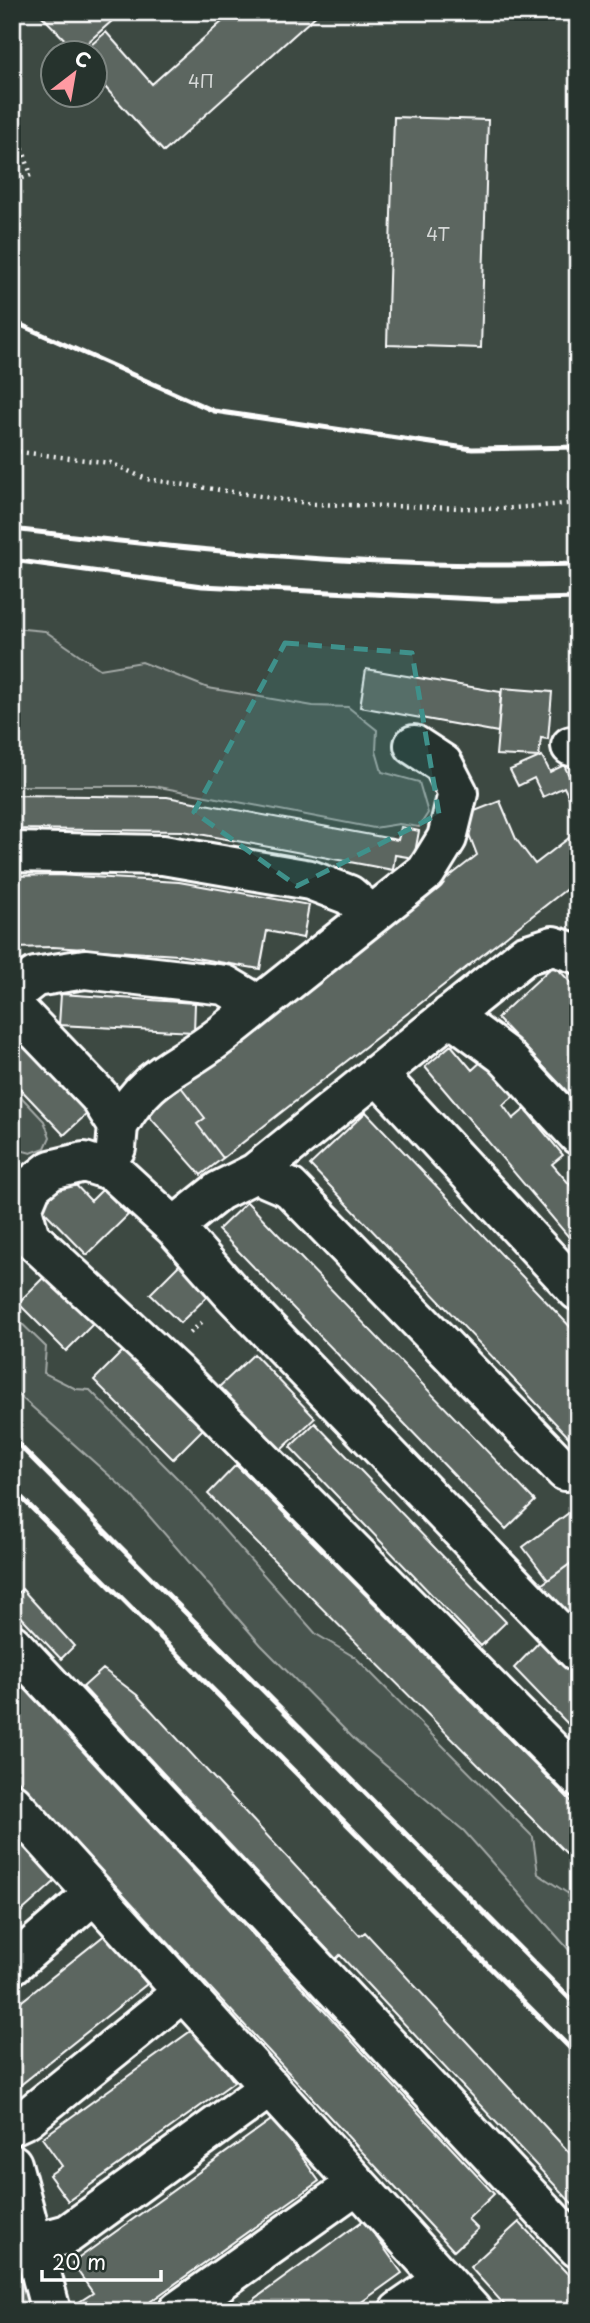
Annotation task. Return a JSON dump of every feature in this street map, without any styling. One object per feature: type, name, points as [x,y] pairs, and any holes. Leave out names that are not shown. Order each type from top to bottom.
[{"type":"lane","points":[[113,1171],[118,1126],[133,1099],[159,1074],[205,1047],[426,873],[447,838],[458,793],[443,764],[414,745]]},
{"type":"lane","points":[[12,852],[163,855],[310,880],[349,895],[372,915]]},
{"type":"lane","points":[[174,1227],[219,1191],[255,1172],[525,955],[552,946],[578,954]]},
{"type":"lane","points":[[12,996],[35,977],[85,969],[225,985],[258,1005]]},
{"type":"lane","points":[[12,1005],[99,1096],[118,1126]]},
{"type":"lane","points":[[450,1015],[504,1055],[578,1135]]},
{"type":"lane","points":[[377,1074],[578,1292]]},
{"type":"lane","points":[[578,1652],[232,1293],[174,1227],[113,1171],[84,1162],[22,1178],[22,1209],[30,1237],[176,1373],[578,1777]]},
{"type":"lane","points":[[255,1172],[290,1188],[565,1471],[578,1469]]},
{"type":"lane","points":[[12,1644],[578,2248]]},
{"type":"lane","points":[[12,1803],[472,2311]]},
{"type":"lane","points":[[12,1965],[94,1894]]},
{"type":"lane","points":[[12,2124],[27,2118],[183,1992]]},
{"type":"lane","points":[[35,2244],[68,2234],[270,2087]]},
{"type":"lane","points":[[12,2164],[51,2311]]},
{"type":"lane","points":[[178,2311],[357,2184]]},
{"type":"lane","points":[[399,2311],[444,2280]]},
{"type":"path","points":[[12,115],[31,175],[12,182]]},
{"type":"path","points":[[12,451],[111,463],[146,479],[313,504],[501,509],[578,503]]},
{"type":"highlighted area","points":[[285,643],[412,653],[439,814],[297,886],[194,812]]},
{"type":"shaded area","points":[[12,12],[578,12],[578,1630],[542,1586],[519,1607],[578,1666],[578,2311],[12,2311]]},
{"type":"shaded area","points":[[12,628],[45,631],[100,669],[142,662],[208,688],[313,706],[348,707],[377,730],[376,751],[382,772],[419,782],[428,813],[419,827],[399,824],[374,828],[154,786],[12,786]]},
{"type":"shaded area","points":[[12,1087],[44,1121],[50,1137],[45,1148],[31,1153],[16,1149],[12,1138]]},
{"type":"shaded area","points":[[12,1314],[46,1347],[44,1373],[76,1389],[90,1390],[186,1487],[316,1634],[356,1658],[533,1837],[538,1874],[578,1900],[578,1960],[464,1831],[354,1739],[261,1645],[130,1494],[12,1389]]},
{"type":"building","points":[[38,12],[122,12],[93,38],[63,38]]},
{"type":"building","points":[[233,12],[320,12],[164,152],[108,90],[108,38],[99,38],[106,32],[152,84]]},
{"type":"building","points":[[394,117],[488,120],[481,348],[387,345]]},
{"type":"building","points":[[366,669],[501,692],[498,732],[360,707]]},
{"type":"building","points":[[502,688],[552,692],[548,739],[541,738],[539,757],[496,755]]},
{"type":"building","points":[[542,756],[550,772],[564,765],[573,784],[578,782],[578,801],[572,804],[564,787],[543,797],[534,778],[518,786],[510,770]]},
{"type":"building","points":[[12,795],[167,797],[398,840],[401,827],[419,831],[414,858],[395,855],[393,870],[183,831],[12,829]]},
{"type":"building","points":[[500,801],[516,839],[535,864],[578,831],[578,880],[223,1158],[197,1124],[205,1118],[181,1087],[477,855],[462,816]]},
{"type":"building","points":[[57,875],[179,882],[309,905],[303,938],[267,931],[260,969],[178,955],[53,947],[12,948],[12,876]]},
{"type":"building","points":[[554,965],[578,990],[578,1103],[497,1018]]},
{"type":"building","points":[[61,994],[195,1003],[194,1032],[59,1025]]},
{"type":"building","points":[[12,1032],[88,1113],[64,1135],[12,1080]]},
{"type":"building","points":[[451,1045],[472,1070],[483,1060],[514,1096],[503,1105],[513,1119],[525,1109],[563,1155],[552,1164],[578,1194],[578,1248],[425,1067]]},
{"type":"building","points":[[181,1087],[205,1118],[197,1124],[223,1158],[201,1175],[146,1113]]},
{"type":"building","points":[[366,1112],[578,1335],[578,1447],[310,1165]]},
{"type":"building","points":[[70,1179],[91,1201],[103,1189],[128,1215],[87,1255],[40,1207]]},
{"type":"building","points":[[247,1202],[535,1501],[506,1529],[218,1230]]},
{"type":"building","points":[[181,1263],[211,1293],[180,1323],[150,1294]]},
{"type":"building","points":[[48,1273],[96,1321],[66,1351],[18,1303]]},
{"type":"building","points":[[125,1349],[204,1428],[173,1459],[94,1380]]},
{"type":"building","points":[[254,1354],[315,1418],[280,1451],[219,1387]]},
{"type":"building","points":[[315,1423],[506,1622],[481,1646],[290,1447]]},
{"type":"building","points":[[236,1465],[578,1808],[578,1865],[208,1494]]},
{"type":"building","points":[[578,1506],[578,1558],[548,1580],[523,1547]]},
{"type":"building","points":[[578,1558],[578,1606],[564,1616],[541,1585]]},
{"type":"building","points":[[22,1589],[74,1646],[61,1659],[12,1607],[12,1599]]},
{"type":"building","points":[[542,1639],[578,1675],[578,1714],[568,1724],[514,1668]]},
{"type":"building","points":[[103,1669],[137,1695],[360,1936],[365,1932],[578,2162],[578,2210],[340,1955],[336,1959],[83,1687]]},
{"type":"building","points":[[12,1675],[494,2194],[468,2219],[478,2229],[454,2251],[12,1774]]},
{"type":"building","points":[[12,1828],[60,1877],[12,1920]]},
{"type":"building","points":[[106,1934],[147,1984],[18,2087],[12,2079],[12,2051],[16,2048],[12,2044],[12,2009]]},
{"type":"building","points":[[195,2028],[234,2082],[68,2201],[49,2175],[62,2166],[42,2138]]},
{"type":"building","points":[[274,2118],[319,2181],[137,2311],[81,2311],[76,2304],[93,2293],[72,2263]]},
{"type":"building","points":[[12,2220],[32,2311],[12,2311]]},
{"type":"building","points":[[364,2220],[402,2273],[349,2311],[238,2311]]},
{"type":"building","points":[[519,2222],[578,2285],[578,2311],[510,2311],[470,2267]]},
{"type":"railway","points":[[12,321],[214,411],[472,449],[578,447]]},
{"type":"railway","points":[[12,529],[295,557],[436,564],[578,564]]},
{"type":"railway","points":[[12,560],[202,586],[498,600],[578,598]]},
{"type":"railway","points":[[12,1438],[578,2007]]},
{"type":"railway","points":[[12,1488],[578,2056]]}]
